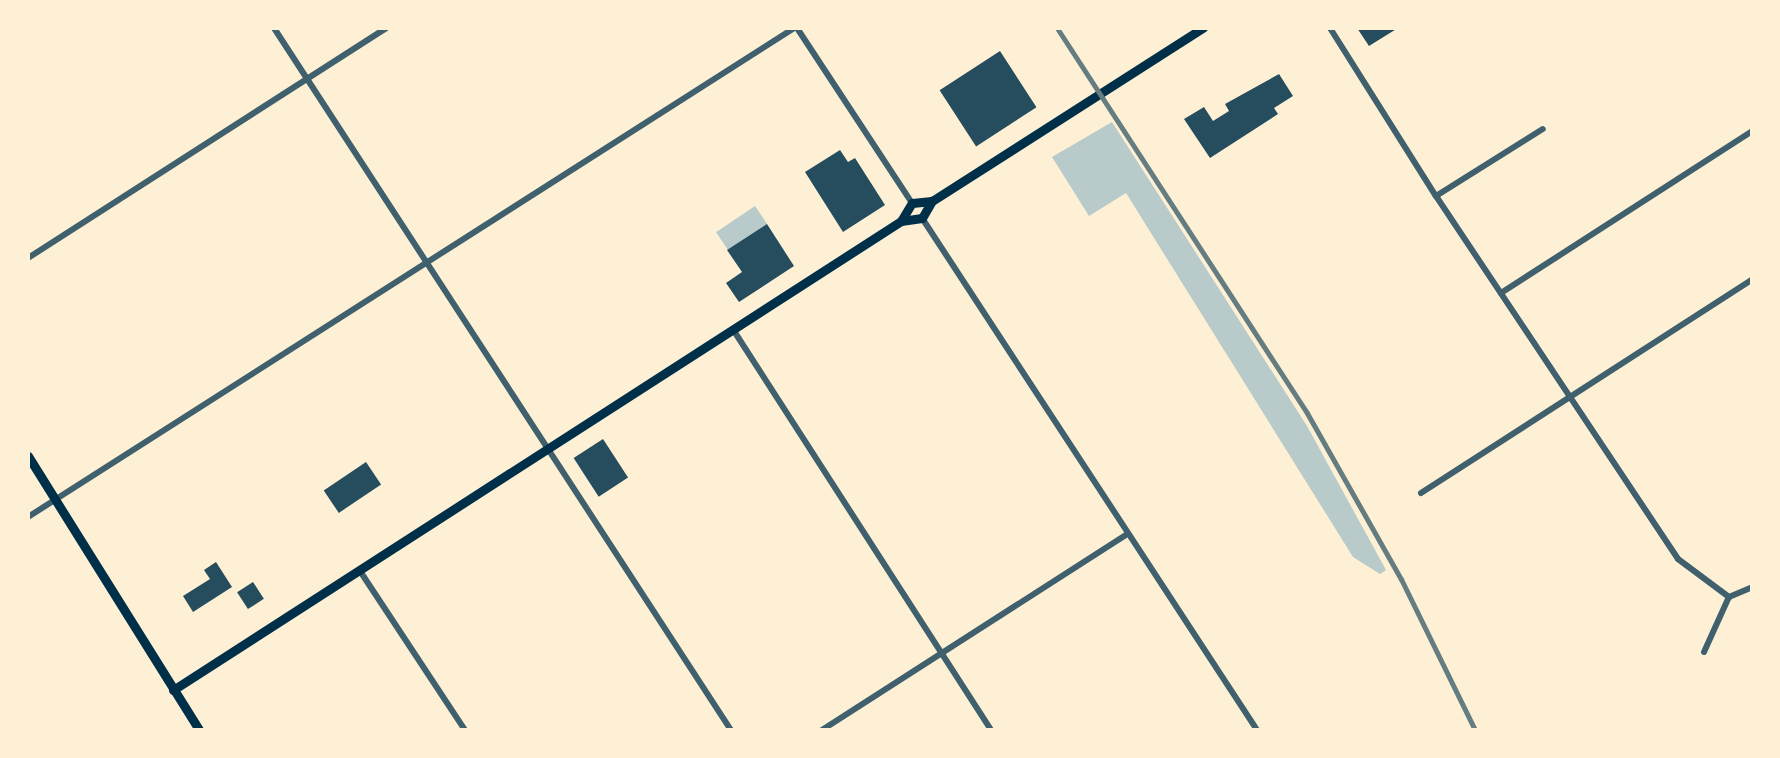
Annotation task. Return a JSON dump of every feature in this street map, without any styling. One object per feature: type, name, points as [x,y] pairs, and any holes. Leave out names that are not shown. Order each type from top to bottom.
[{"type":"main road","points":[[173,690],[901,222],[922,218],[932,202],[1203,28]]},
{"type":"main road","points":[[901,222],[912,203],[932,202]]},
{"type":"main road","points":[[28,456],[200,730]]},
{"type":"street","points":[[274,28],[730,730]]},
{"type":"street","points":[[28,258],[386,28]]},
{"type":"street","points":[[28,517],[795,28],[912,203]]},
{"type":"street","points":[[1330,28],[1436,196],[1678,559],[1728,597]]},
{"type":"street","points":[[1436,196],[1543,129]]},
{"type":"street","points":[[1501,293],[1752,131]]},
{"type":"street","points":[[922,218],[1256,730]]},
{"type":"street","points":[[1421,493],[1752,280]]},
{"type":"street","points":[[734,331],[992,730]]},
{"type":"street","points":[[822,730],[1126,535]]},
{"type":"street","points":[[360,571],[465,730]]},
{"type":"street","points":[[1704,652],[1728,597],[1752,587]]},
{"type":"shaded area","points":[[1112,122],[1307,426],[1386,570],[1380,574],[1353,557],[1126,193],[1089,216],[1052,157]]},
{"type":"shaded area","points":[[755,206],[767,224],[728,251],[716,232]]},
{"type":"building","points":[[1357,28],[1398,28],[1369,46]]},
{"type":"building","points":[[1000,51],[1036,107],[976,146],[940,90]]},
{"type":"building","points":[[1279,74],[1293,96],[1274,108],[1278,114],[1210,158],[1184,119],[1204,107],[1213,121],[1229,111],[1225,104]]},
{"type":"building","points":[[840,150],[848,162],[855,158],[885,205],[843,232],[805,172]]},
{"type":"building","points":[[767,224],[794,266],[739,302],[726,283],[742,272],[727,250]]},
{"type":"building","points":[[603,439],[628,478],[599,497],[574,458]]},
{"type":"building","points":[[366,462],[381,484],[339,513],[324,491]]},
{"type":"building","points":[[216,562],[232,587],[193,612],[183,596],[210,579],[204,570]]},
{"type":"building","points":[[253,582],[264,599],[248,609],[237,592]]},
{"type":"railway","points":[[1057,28],[1307,413],[1401,579],[1475,730]]}]
